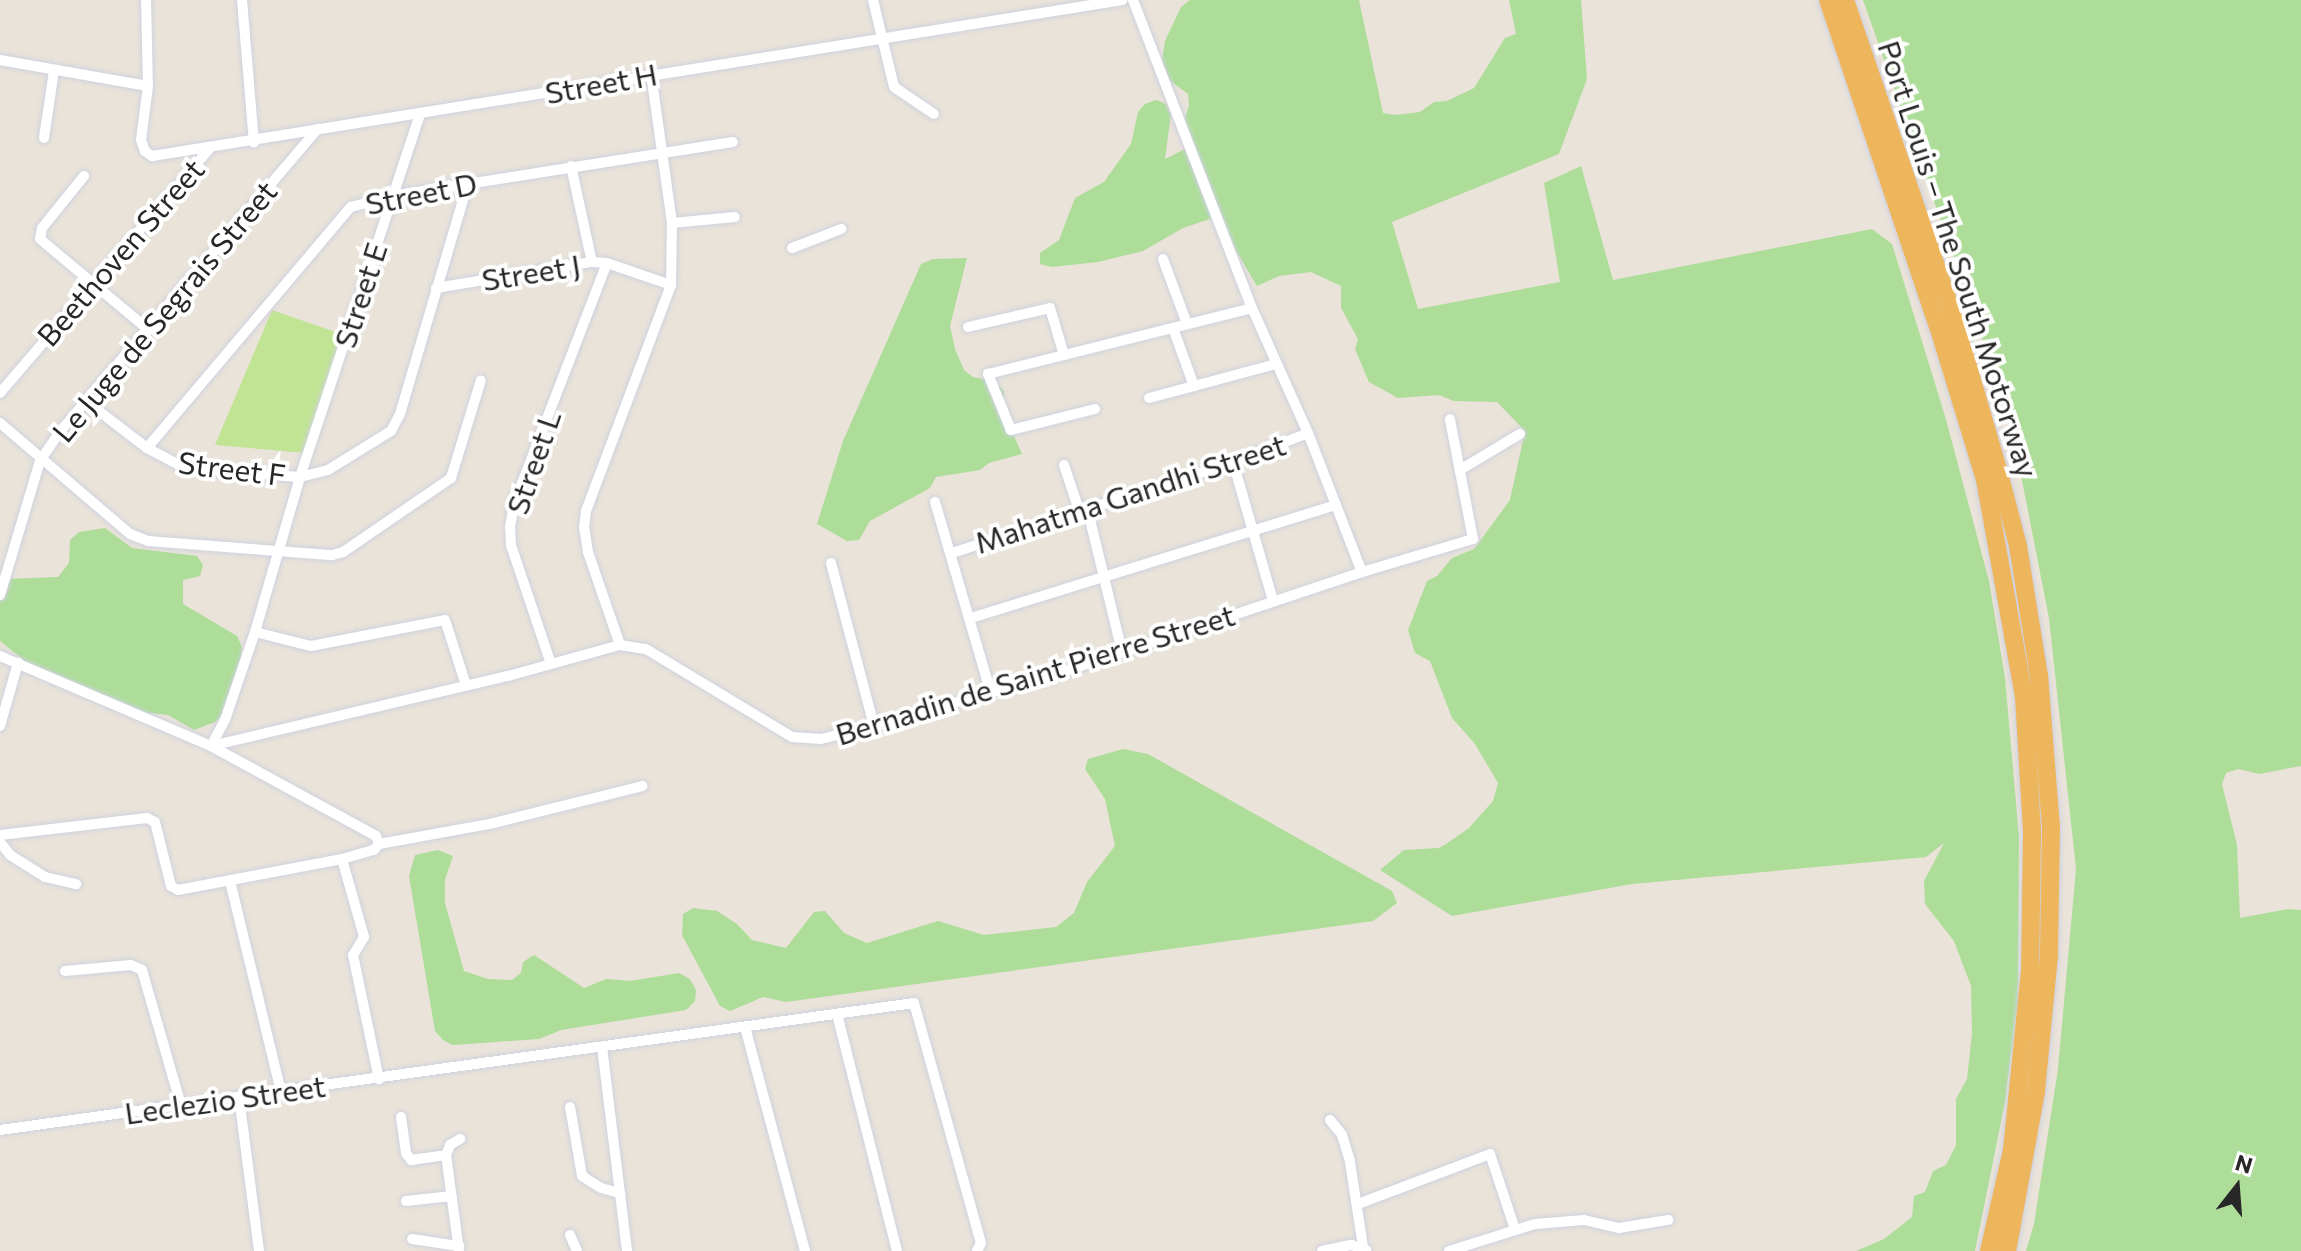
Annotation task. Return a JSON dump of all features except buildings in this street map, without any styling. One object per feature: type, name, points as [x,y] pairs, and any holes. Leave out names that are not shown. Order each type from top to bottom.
[{"type":"highway","name":"Port Louis – The South Motorway","points":[[1828,0],[1938,326],[1985,480],[2024,697],[2032,833],[2030,970],[2012,1150],[1989,1251]]},
{"type":"highway","name":"Port Louis – The South Motorway","points":[[1845,0],[1954,318],[1998,469],[2018,546],[2039,675],[2051,826],[2049,956],[2036,1092],[2007,1251]]},
{"type":"street","points":[[0,60],[148,86],[146,0]]},
{"type":"street","points":[[242,0],[254,142]]},
{"type":"street","points":[[873,0],[894,87],[934,114]]},
{"type":"street","name":"Street H","points":[[148,86],[141,140],[145,151],[152,156],[1123,0]]},
{"type":"street","points":[[1133,0],[1252,308],[1308,433],[1362,572]]},
{"type":"street","points":[[44,138],[54,70]]},
{"type":"street","points":[[211,746],[620,645],[588,552],[585,519],[671,285],[672,223],[651,74]]},
{"type":"street","name":"Street E","points":[[211,746],[225,720],[255,632],[281,552],[300,477],[420,114]]},
{"type":"street","name":"Le Juge de Segrais Street","points":[[0,595],[40,461],[58,434],[318,129]]},
{"type":"street","name":"Street D","points":[[147,448],[351,207],[392,196],[468,183],[733,142]]},
{"type":"street","name":"Beethoven Street","points":[[0,393],[210,148]]},
{"type":"street","points":[[571,166],[592,262]]},
{"type":"street","points":[[84,176],[39,234],[40,239],[149,330]]},
{"type":"street","points":[[300,477],[328,470],[391,431],[400,414],[468,183]]},
{"type":"street","points":[[672,223],[735,217]]},
{"type":"street","points":[[792,248],[841,229]]},
{"type":"street","points":[[1163,259],[1187,324]]},
{"type":"street","name":"Street J","points":[[436,288],[592,262],[607,263],[671,285]]},
{"type":"street","name":"Street L","points":[[551,664],[511,545],[510,527],[514,504],[607,263]]},
{"type":"street","points":[[968,327],[1050,308],[1064,355]]},
{"type":"street","points":[[1095,409],[1011,430],[988,374],[1252,308]]},
{"type":"street","points":[[1173,328],[1194,386]]},
{"type":"street","points":[[1149,398],[1276,364]]},
{"type":"street","points":[[0,423],[40,461],[130,534],[148,541],[332,555],[343,552],[451,478],[481,380]]},
{"type":"street","name":"Street F","points":[[87,402],[147,448],[185,468],[300,477]]},
{"type":"street","points":[[1450,419],[1460,470],[1520,434]]},
{"type":"street","name":"Mahatma Gandhi Street","points":[[952,553],[1233,462],[1308,433]]},
{"type":"street","points":[[1233,462],[1273,601]]},
{"type":"street","points":[[1064,465],[1083,509],[1122,652]]},
{"type":"street","name":"Bernadin de Saint Pierre Street","points":[[620,645],[646,649],[792,737],[821,739],[991,694],[1362,572],[1473,539],[1460,470]]},
{"type":"street","points":[[935,502],[991,694]]},
{"type":"street","points":[[971,618],[1336,505]]},
{"type":"street","points":[[831,563],[874,726]]},
{"type":"street","points":[[255,632],[311,646],[445,620],[466,685]]},
{"type":"street","points":[[0,656],[211,746],[376,836],[379,844]]},
{"type":"street","points":[[0,726],[18,663]]},
{"type":"street","points":[[0,835],[147,818],[155,822],[171,886],[178,890],[342,859],[374,850],[379,844],[494,823],[642,786]]},
{"type":"street","points":[[0,842],[10,855],[45,877],[76,884]]},
{"type":"street","points":[[342,859],[364,937],[353,955],[379,1079]]},
{"type":"street","points":[[230,881],[281,1092]]},
{"type":"street","points":[[65,971],[131,965],[142,970],[181,1105]]},
{"type":"street","name":"Leclezio Street","points":[[0,1130],[914,1003],[981,1243],[977,1251]]},
{"type":"street","points":[[837,1014],[897,1251]]},
{"type":"street","points":[[745,1027],[805,1251]]},
{"type":"street","points":[[602,1047],[627,1251]]},
{"type":"street","points":[[239,1097],[259,1251]]},
{"type":"street","points":[[570,1107],[582,1176],[601,1188],[620,1193]]},
{"type":"street","points":[[401,1117],[406,1153],[411,1160],[446,1155]]},
{"type":"street","points":[[1322,1251],[1351,1245],[1365,1249],[1342,1135],[1330,1120]]},
{"type":"street","points":[[412,1239],[459,1248],[446,1155],[450,1145],[460,1139]]},
{"type":"street","points":[[1358,1204],[1490,1154],[1515,1229]]},
{"type":"street","points":[[406,1201],[452,1196]]},
{"type":"street","points":[[1449,1251],[1515,1229],[1584,1220],[1619,1228],[1668,1220]]},
{"type":"street","points":[[570,1235],[577,1251]]},
{"type":"green space","points":[[1190,0],[1359,0],[1383,113],[1395,115],[1420,112],[1434,102],[1447,101],[1474,88],[1505,38],[1516,34],[1509,0],[1581,0],[1587,79],[1559,154],[1392,222],[1418,309],[1560,282],[1544,183],[1581,166],[1613,280],[1872,229],[1892,244],[1945,416],[1989,581],[2005,678],[2019,837],[2018,1001],[2005,1102],[1975,1251],[1856,1251],[1884,1239],[1912,1217],[1914,1196],[1925,1192],[1933,1171],[1946,1165],[1956,1145],[1956,1099],[1967,1079],[1972,1033],[1971,986],[1954,941],[1925,904],[1924,881],[1944,843],[1926,857],[1632,884],[1452,916],[1380,870],[1404,850],[1439,848],[1449,842],[1469,828],[1493,801],[1498,783],[1475,744],[1452,718],[1430,661],[1415,653],[1408,630],[1427,581],[1437,576],[1452,558],[1474,549],[1510,500],[1525,431],[1497,402],[1454,401],[1439,395],[1398,398],[1369,382],[1355,349],[1358,339],[1341,308],[1341,286],[1311,272],[1279,276],[1257,286],[1216,217],[1183,228],[1143,251],[1098,262],[1052,267],[1040,264],[1040,253],[1059,240],[1075,198],[1104,182],[1131,144],[1138,112],[1145,104],[1156,100],[1166,104],[1171,114],[1165,159],[1185,149],[1182,126],[1189,106],[1188,94],[1160,73],[1165,41],[1181,7]]},
{"type":"green space","points":[[1863,0],[2301,0],[2301,766],[2259,774],[2238,769],[2226,773],[2222,784],[2237,845],[2240,918],[2288,909],[2301,910],[2301,1251],[2026,1251],[2034,1224],[2058,1069],[2076,869],[2049,618],[2009,414]]},
{"type":"green space","points":[[967,258],[950,326],[955,349],[964,370],[973,377],[996,382],[1004,391],[1004,414],[1022,454],[989,463],[980,470],[936,477],[930,488],[870,521],[859,540],[847,541],[817,524],[843,441],[921,264],[933,259]]},
{"type":"green space","points":[[272,310],[344,335],[306,453],[215,445]]},
{"type":"green space","points":[[105,528],[132,548],[197,556],[203,565],[200,576],[183,580],[183,604],[237,636],[242,647],[239,671],[224,714],[215,722],[194,730],[168,715],[149,713],[132,716],[35,669],[0,641],[0,584],[5,579],[58,577],[69,563],[70,540],[79,532]]},
{"type":"green space","points":[[1123,749],[1148,754],[1392,891],[1397,903],[1373,921],[786,1002],[763,997],[730,1011],[720,1006],[682,935],[683,914],[693,908],[717,911],[737,924],[752,940],[786,948],[814,912],[825,911],[844,933],[867,943],[938,921],[984,935],[1056,927],[1074,913],[1087,882],[1115,846],[1105,799],[1085,769],[1088,759]]},
{"type":"green space","points":[[438,850],[453,856],[445,880],[445,903],[464,971],[488,979],[512,980],[521,973],[523,962],[534,955],[584,988],[606,979],[630,981],[679,973],[690,979],[696,990],[695,1001],[686,1010],[561,1030],[539,1039],[452,1045],[443,1040],[435,1031],[409,876],[415,855]]}]
